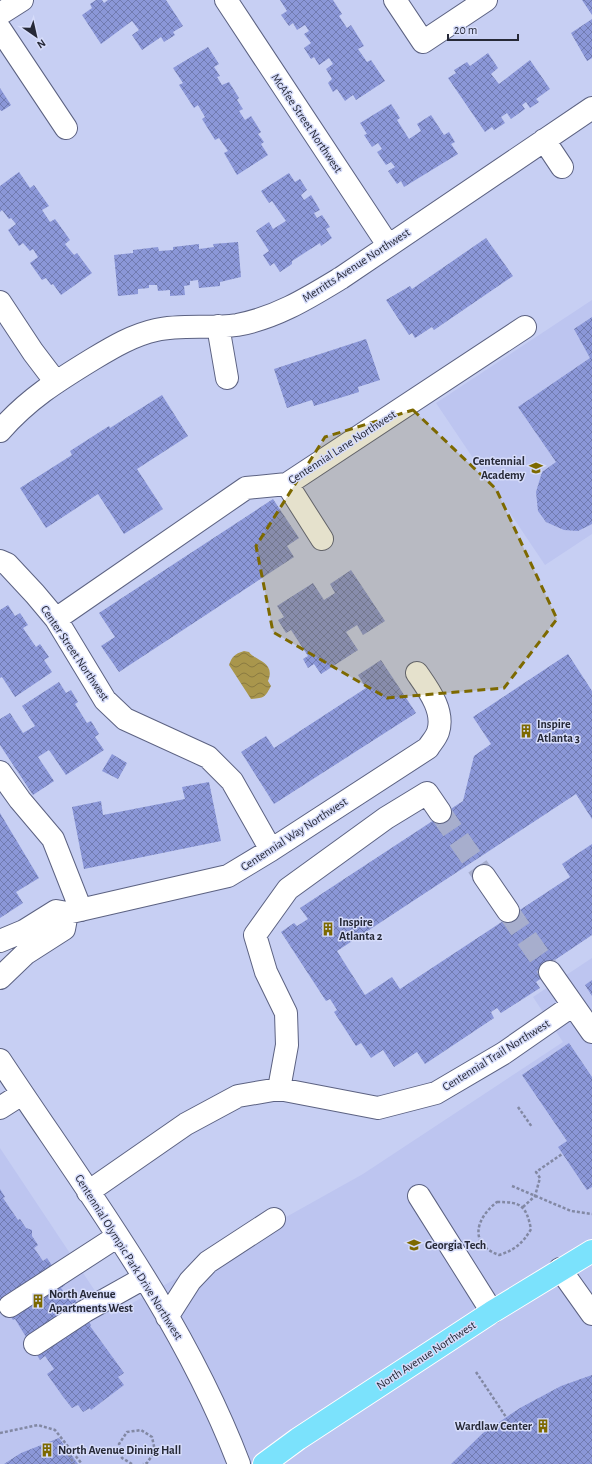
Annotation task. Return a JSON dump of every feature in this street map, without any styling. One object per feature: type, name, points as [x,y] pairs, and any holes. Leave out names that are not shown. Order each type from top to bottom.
[{"type":"highway","name":"North Avenue Northwest","points":[[264,1464],[298,1439],[492,1312],[560,1269],[592,1251]]},
{"type":"street","points":[[0,14],[22,0]]},
{"type":"street","name":"McAfee Street Northwest","points":[[226,0],[388,245]]},
{"type":"street","points":[[395,0],[423,42],[486,0]]},
{"type":"street","points":[[0,29],[66,128]]},
{"type":"street","name":"Merritts Avenue Northwest","points":[[0,431],[15,413],[55,381],[119,344],[156,330],[237,325],[270,317],[311,296],[592,108]]},
{"type":"street","points":[[544,140],[562,167]]},
{"type":"street","points":[[0,302],[33,352],[55,381]]},
{"type":"street","points":[[218,326],[227,378]]},
{"type":"street","name":"Centennial Lane Northwest","points":[[56,619],[246,488],[287,484],[524,327]]},
{"type":"street","points":[[287,484],[322,539]]},
{"type":"street","name":"Center Street Northwest","points":[[0,561],[7,564],[36,594],[56,619],[105,700],[125,719],[208,757],[232,781],[271,850]]},
{"type":"street","name":"Centennial Way Northwest","points":[[74,912],[228,876],[271,850],[428,748],[438,733],[440,718],[432,695],[417,673]]},
{"type":"street","points":[[0,772],[20,800],[53,839],[74,912],[64,929],[13,944],[0,978]]},
{"type":"street","points":[[279,1088],[287,1045],[286,1013],[266,972],[255,935],[288,889],[386,818],[427,793],[440,812]]},
{"type":"street","points":[[484,876],[508,911]]},
{"type":"street","points":[[550,972],[592,1032]]},
{"type":"street","name":"Centennial Trail Northwest","points":[[88,1192],[186,1124],[238,1096],[279,1088],[378,1108],[436,1093],[504,1053],[573,1005]]},
{"type":"street","name":"Centennial Olympic Park Drive Northwest","points":[[0,1060],[118,1236],[188,1351],[223,1421],[239,1464]]},
{"type":"street","points":[[0,1108],[22,1094]]},
{"type":"street","points":[[419,1196],[492,1312]]},
{"type":"street","points":[[167,1317],[190,1281],[208,1262],[274,1219]]},
{"type":"street","points":[[10,1306],[118,1236]]},
{"type":"street","points":[[560,1269],[592,1314]]},
{"type":"street","points":[[35,1344],[85,1311],[144,1278]]},
{"type":"path","points":[[518,1107],[532,1127]]},
{"type":"path","points":[[523,1207],[535,1196],[540,1178],[536,1172],[562,1154]]},
{"type":"path","points":[[512,1186],[571,1211],[592,1214]]},
{"type":"path","points":[[497,1202],[513,1202],[523,1207],[531,1229],[526,1239],[519,1246],[499,1255],[486,1247],[479,1237],[478,1225],[486,1211],[497,1202]]},
{"type":"path","points":[[476,1372],[506,1417]]},
{"type":"path","points":[[0,1433],[38,1425],[55,1430],[82,1464]]},
{"type":"path","points":[[132,1464],[122,1458],[119,1444],[127,1432],[141,1430],[152,1438],[155,1451],[147,1463],[143,1464]]},
{"type":"path","points":[[64,1443],[74,1464]]},
{"type":"highlighted area","points":[[413,410],[496,489],[557,619],[504,688],[387,698],[273,632],[256,546],[325,437]]},
{"type":"shaded area","name":"Centennial Academy","points":[[592,300],[592,534],[545,565],[436,403]]},
{"type":"shaded area","name":"Georgia Tech","points":[[592,958],[592,1464],[0,1464],[0,1148],[111,1315],[363,1174],[563,1042],[533,997]]},
{"type":"water","points":[[244,651],[249,652],[264,663],[269,670],[270,675],[268,681],[271,686],[266,695],[262,697],[251,699],[229,665],[234,656]]},
{"type":"building","points":[[96,0],[102,0],[104,3],[108,0],[166,0],[183,26],[173,32],[175,35],[164,42],[161,37],[142,50],[132,35],[139,30],[132,21],[101,44],[82,15],[92,8],[90,4]]},
{"type":"building","points":[[280,0],[333,0],[342,14],[339,16],[347,28],[351,25],[364,46],[358,49],[367,62],[371,60],[385,81],[356,100],[353,95],[345,101],[337,89],[333,92],[328,83],[332,79],[326,69],[333,64],[329,58],[319,65],[314,57],[311,59],[304,48],[311,43],[304,34],[309,31],[305,25],[297,30],[293,23],[289,26],[281,15],[287,11]]},
{"type":"building","points":[[582,0],[592,0],[592,15]]},
{"type":"building","points":[[592,19],[592,58],[587,61],[571,33]]},
{"type":"building","points":[[208,47],[219,64],[214,67],[220,76],[217,77],[222,85],[229,82],[239,98],[237,100],[243,109],[239,111],[245,120],[251,116],[261,132],[258,134],[264,142],[261,144],[268,155],[237,175],[224,153],[228,151],[219,138],[215,140],[202,119],[205,117],[198,105],[194,108],[179,85],[183,83],[173,68]]},
{"type":"building","points":[[488,53],[498,68],[491,74],[499,84],[530,60],[550,89],[536,99],[539,102],[530,108],[526,102],[522,105],[525,109],[511,119],[507,113],[501,117],[505,123],[494,130],[492,127],[485,132],[448,78],[456,73],[454,70],[467,62],[470,66]]},
{"type":"building","points":[[0,88],[11,105],[2,111],[0,110]]},
{"type":"building","points":[[391,104],[400,118],[397,120],[409,139],[421,131],[417,124],[431,115],[444,135],[449,132],[455,142],[451,144],[458,154],[404,187],[401,181],[397,184],[388,171],[395,167],[391,162],[386,165],[377,152],[382,149],[378,143],[372,147],[364,135],[367,134],[360,123]]},
{"type":"building","points":[[19,172],[30,188],[34,185],[49,206],[42,210],[50,222],[55,219],[70,240],[65,244],[74,255],[77,253],[92,273],[61,295],[53,284],[51,285],[46,278],[42,280],[30,263],[38,257],[33,249],[30,251],[23,243],[19,246],[8,230],[16,224],[11,218],[9,219],[2,210],[0,212],[0,186]]},
{"type":"building","points":[[289,173],[295,182],[300,179],[307,190],[301,195],[304,200],[311,195],[320,210],[314,213],[317,218],[322,215],[330,227],[326,229],[332,238],[321,246],[320,243],[292,261],[292,264],[280,272],[274,263],[270,266],[263,255],[269,251],[256,231],[269,222],[273,229],[286,221],[272,201],[269,203],[261,191]]},
{"type":"building","points":[[486,238],[513,276],[434,330],[432,327],[415,338],[412,333],[409,335],[386,300],[410,286],[412,289]]},
{"type":"building","points":[[238,242],[241,277],[220,282],[220,286],[199,288],[198,280],[190,281],[190,285],[184,286],[185,295],[170,296],[170,290],[158,291],[157,285],[149,285],[149,288],[138,289],[138,294],[118,296],[114,255],[133,253],[133,250],[158,247],[159,251],[173,250],[173,247],[199,244],[199,249],[214,247],[213,244]]},
{"type":"building","points":[[592,317],[592,524],[578,531],[564,530],[546,522],[538,511],[536,492],[542,472],[556,462],[518,407],[590,358],[574,329]]},
{"type":"building","points":[[366,339],[380,380],[358,387],[359,392],[314,406],[312,400],[287,408],[274,369]]},
{"type":"building","points":[[162,395],[188,436],[137,469],[163,509],[124,534],[98,494],[46,528],[20,488],[72,455],[70,451]]},
{"type":"building","points":[[273,499],[299,538],[287,546],[294,557],[119,672],[101,646],[115,637],[99,613]]},
{"type":"building","points":[[351,570],[385,621],[363,635],[357,625],[346,632],[358,650],[321,674],[314,664],[308,668],[303,659],[308,656],[291,630],[286,633],[278,620],[284,617],[277,606],[313,583],[324,600],[335,593],[330,584]]},
{"type":"building","points":[[8,605],[15,616],[20,613],[28,625],[23,628],[36,647],[40,644],[49,657],[44,660],[52,672],[15,697],[2,677],[0,678],[0,610]]},
{"type":"building","name":"Inspire Atlanta 2","points":[[568,654],[592,691],[592,819],[576,794],[337,951],[365,995],[392,977],[400,989],[570,877],[562,864],[592,844],[592,935],[543,968],[547,974],[536,982],[540,988],[501,1013],[497,1008],[491,1012],[494,1018],[425,1064],[417,1052],[394,1067],[383,1050],[371,1058],[361,1043],[356,1046],[334,1012],[337,1010],[330,999],[326,1001],[281,932],[294,923],[297,926],[308,919],[300,908],[463,801],[474,756],[491,744],[473,717]]},
{"type":"building","points":[[381,660],[416,713],[274,804],[241,752],[266,736],[274,748],[366,688],[358,675]]},
{"type":"building","points":[[59,682],[66,693],[71,690],[78,702],[75,704],[87,723],[91,721],[99,734],[95,737],[104,750],[66,775],[49,750],[38,757],[54,781],[33,795],[0,745],[0,719],[10,713],[23,733],[35,726],[22,706]]},
{"type":"building","points":[[112,754],[127,763],[118,779],[102,771]]},
{"type":"building","points":[[209,782],[221,841],[84,869],[72,807],[101,801],[103,815],[185,799],[182,787]]},
{"type":"building","points":[[0,813],[39,878],[16,892],[23,903],[0,918]]},
{"type":"building","points":[[592,980],[592,996],[585,985]]},
{"type":"building","points":[[569,1043],[592,1077],[592,1187],[587,1190],[558,1147],[567,1141],[522,1075]]},
{"type":"building","name":"North Avenue Apartments West","points":[[0,1189],[5,1197],[3,1198],[18,1220],[20,1219],[26,1228],[32,1230],[32,1236],[38,1245],[34,1248],[43,1261],[47,1258],[65,1285],[61,1288],[70,1301],[74,1298],[91,1325],[90,1326],[124,1373],[118,1377],[124,1385],[91,1410],[90,1408],[83,1412],[78,1405],[72,1408],[47,1374],[54,1369],[45,1356],[40,1360],[15,1319],[13,1320],[0,1301]]},
{"type":"building","name":"Wardlaw Center","points":[[592,1375],[592,1464],[451,1464],[483,1433],[520,1408],[561,1386]]},
{"type":"building","name":"North Avenue Dining Hall","points":[[59,1438],[78,1464],[4,1464],[21,1453]]},
{"type":"tunnel","points":[[440,812],[484,876]]},
{"type":"tunnel","points":[[508,911],[550,972]]},
{"type":"place","name":"Centennial Academy","points":[[536,468]]},
{"type":"place","name":"Inspire Atlanta 3","points":[[526,731]]},
{"type":"place","name":"Inspire Atlanta 2","points":[[328,929]]},
{"type":"place","name":"Georgia Tech","points":[[414,1245]]},
{"type":"place","name":"North Avenue Apartments West","points":[[38,1301]]},
{"type":"place","name":"Wardlaw Center","points":[[543,1426]]},
{"type":"place","name":"North Avenue Dining Hall","points":[[47,1450]]}]
